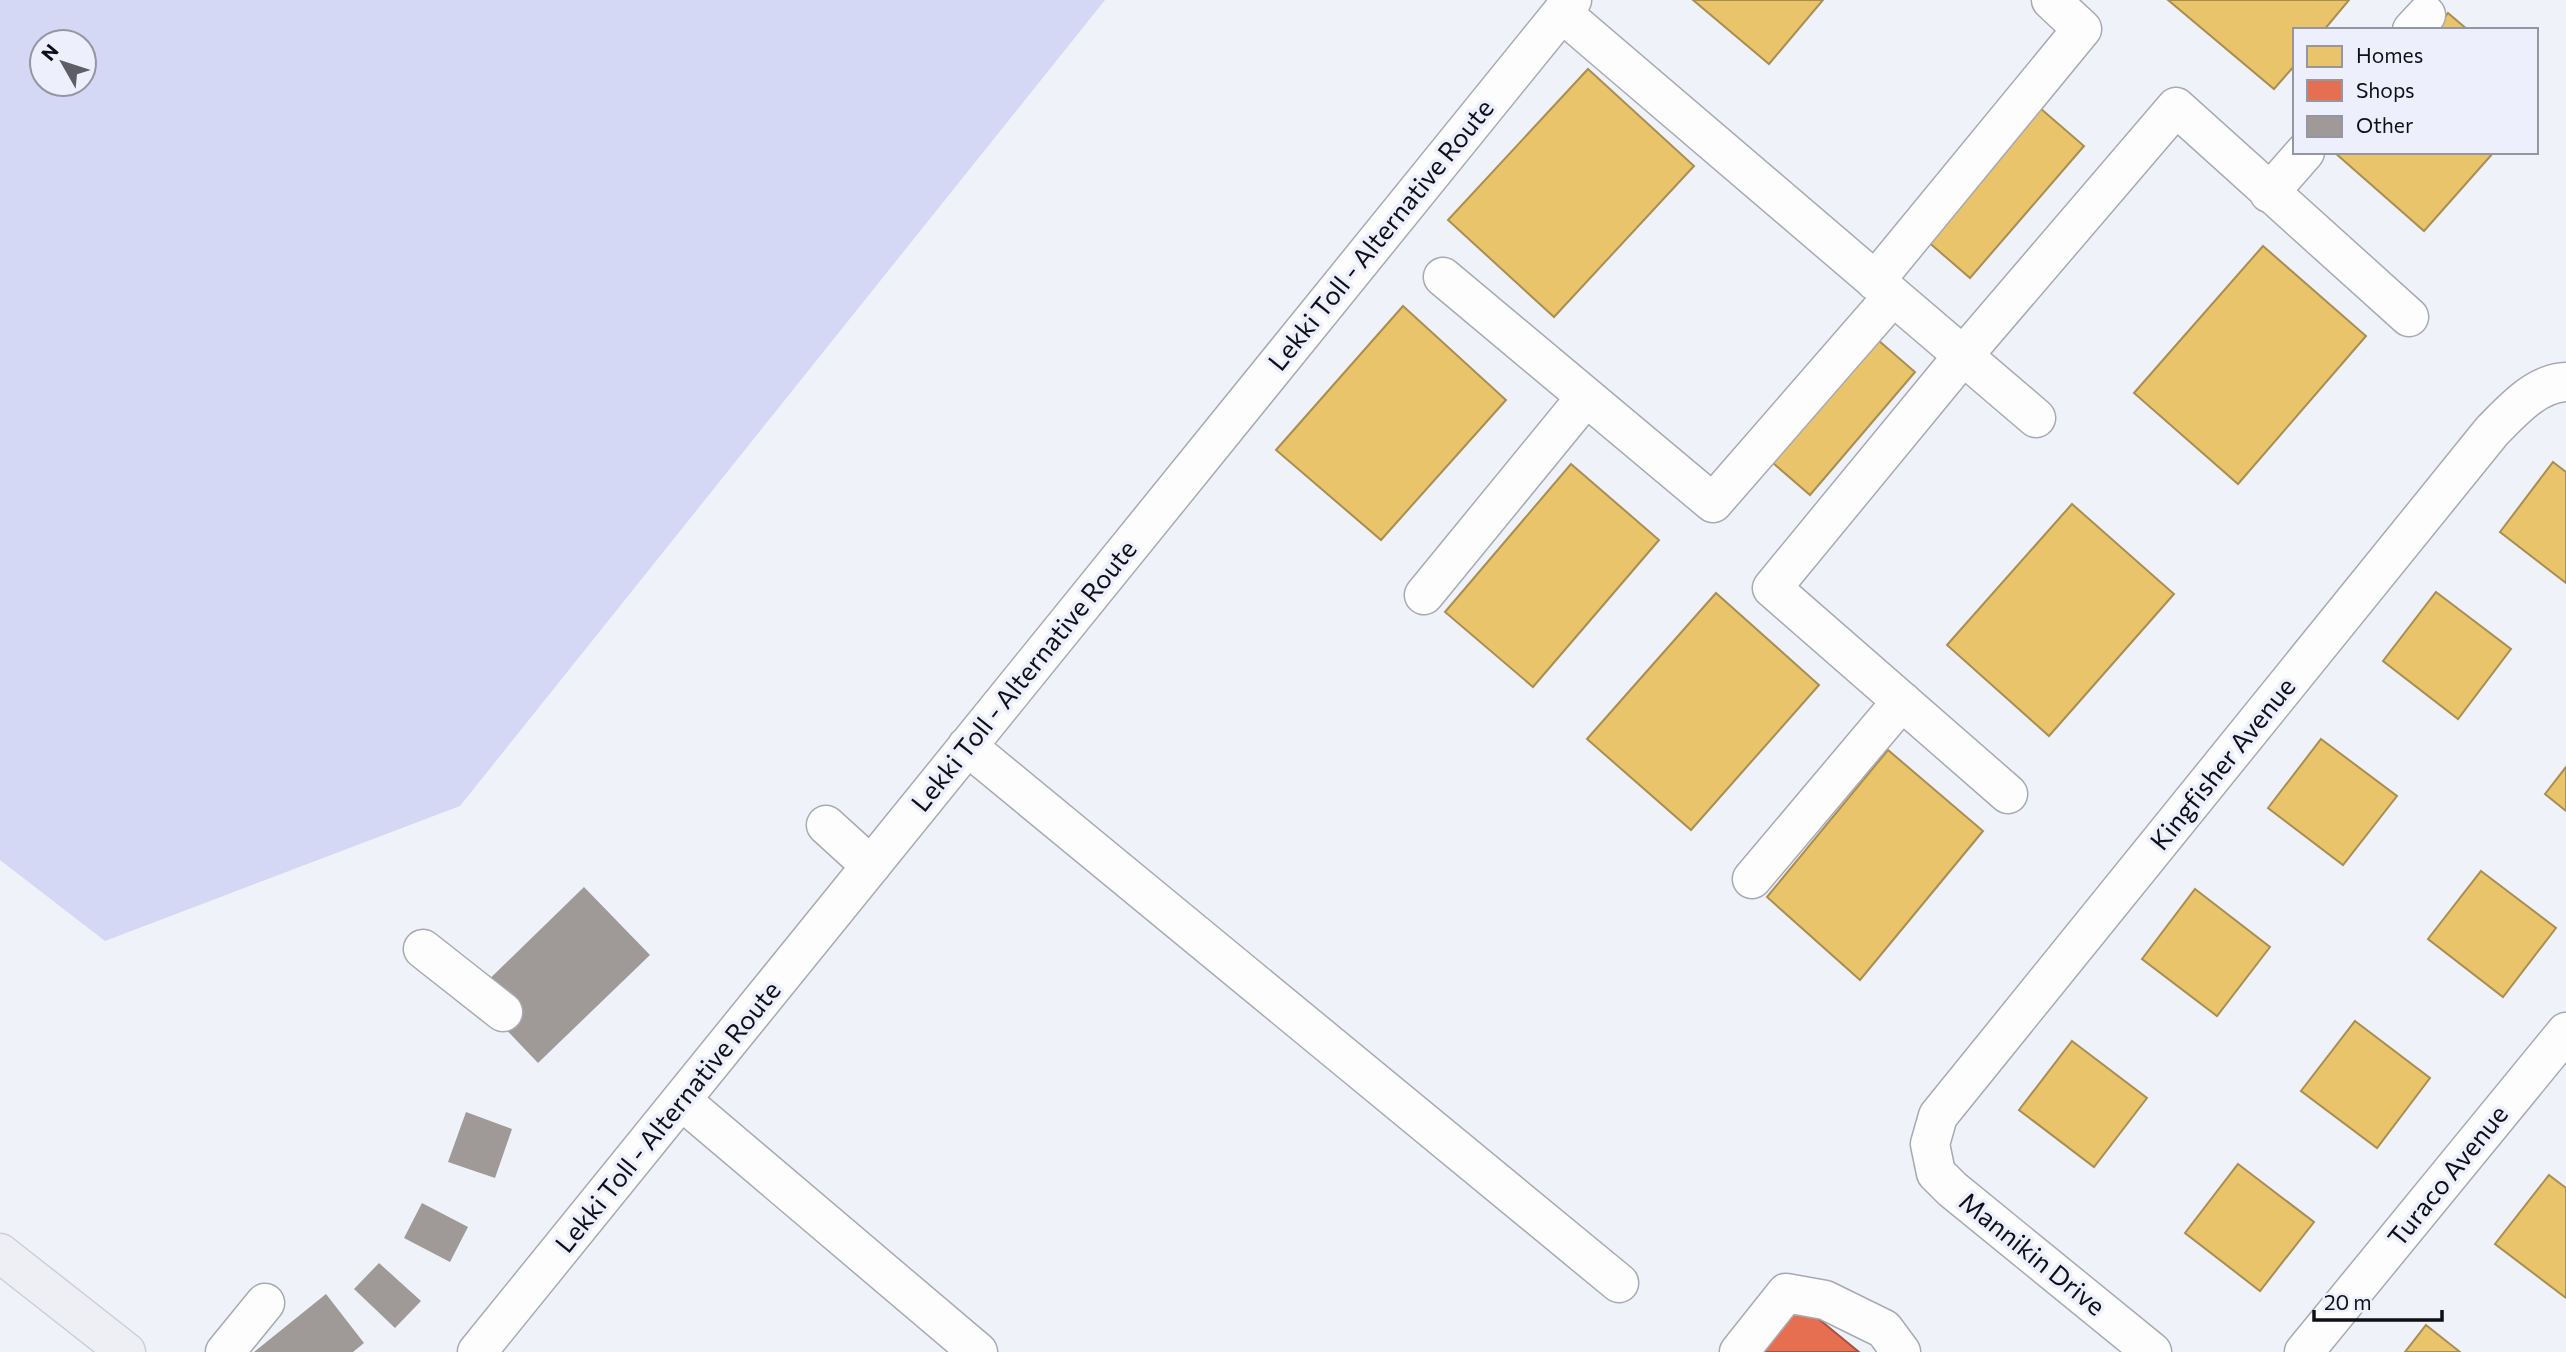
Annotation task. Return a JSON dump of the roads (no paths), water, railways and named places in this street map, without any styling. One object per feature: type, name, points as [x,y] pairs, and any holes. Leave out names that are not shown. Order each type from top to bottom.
[{"type":"main road","points":[[0,1253],[126,1352]]},
{"type":"street","points":[[1443,277],[1713,503],[1884,289],[2082,29],[2051,0]]},
{"type":"street","points":[[1567,6],[1884,289],[2036,418]]},
{"type":"street","name":"Lekki Toll - Alternative Route","points":[[477,1352],[1567,6]]},
{"type":"street","points":[[2008,794],[1772,588],[1962,357],[2176,107],[2409,317]]},
{"type":"street","points":[[2269,193],[2303,154]]},
{"type":"street","name":"Kingfisher Avenue","points":[[1930,1144],[1938,1116],[2492,431],[2515,407],[2549,388]]},
{"type":"street","points":[[1424,595],[1587,397]]},
{"type":"street","points":[[1752,879],[1902,701]]},
{"type":"street","points":[[967,746],[1619,1283]]},
{"type":"street","points":[[827,825],[871,866]]},
{"type":"street","points":[[423,949],[503,1012]]},
{"type":"street","name":"Turaco Avenue","points":[[2304,1352],[2566,1032]]},
{"type":"street","points":[[681,1100],[978,1352]]},
{"type":"street","name":"Mannikin Drive","points":[[1930,1144],[1936,1172],[1952,1189],[2152,1352]]},
{"type":"street","points":[[1740,1352],[1786,1293],[1825,1300],[1884,1329],[1901,1352]]},
{"type":"street","points":[[225,1352],[265,1303]]}]
